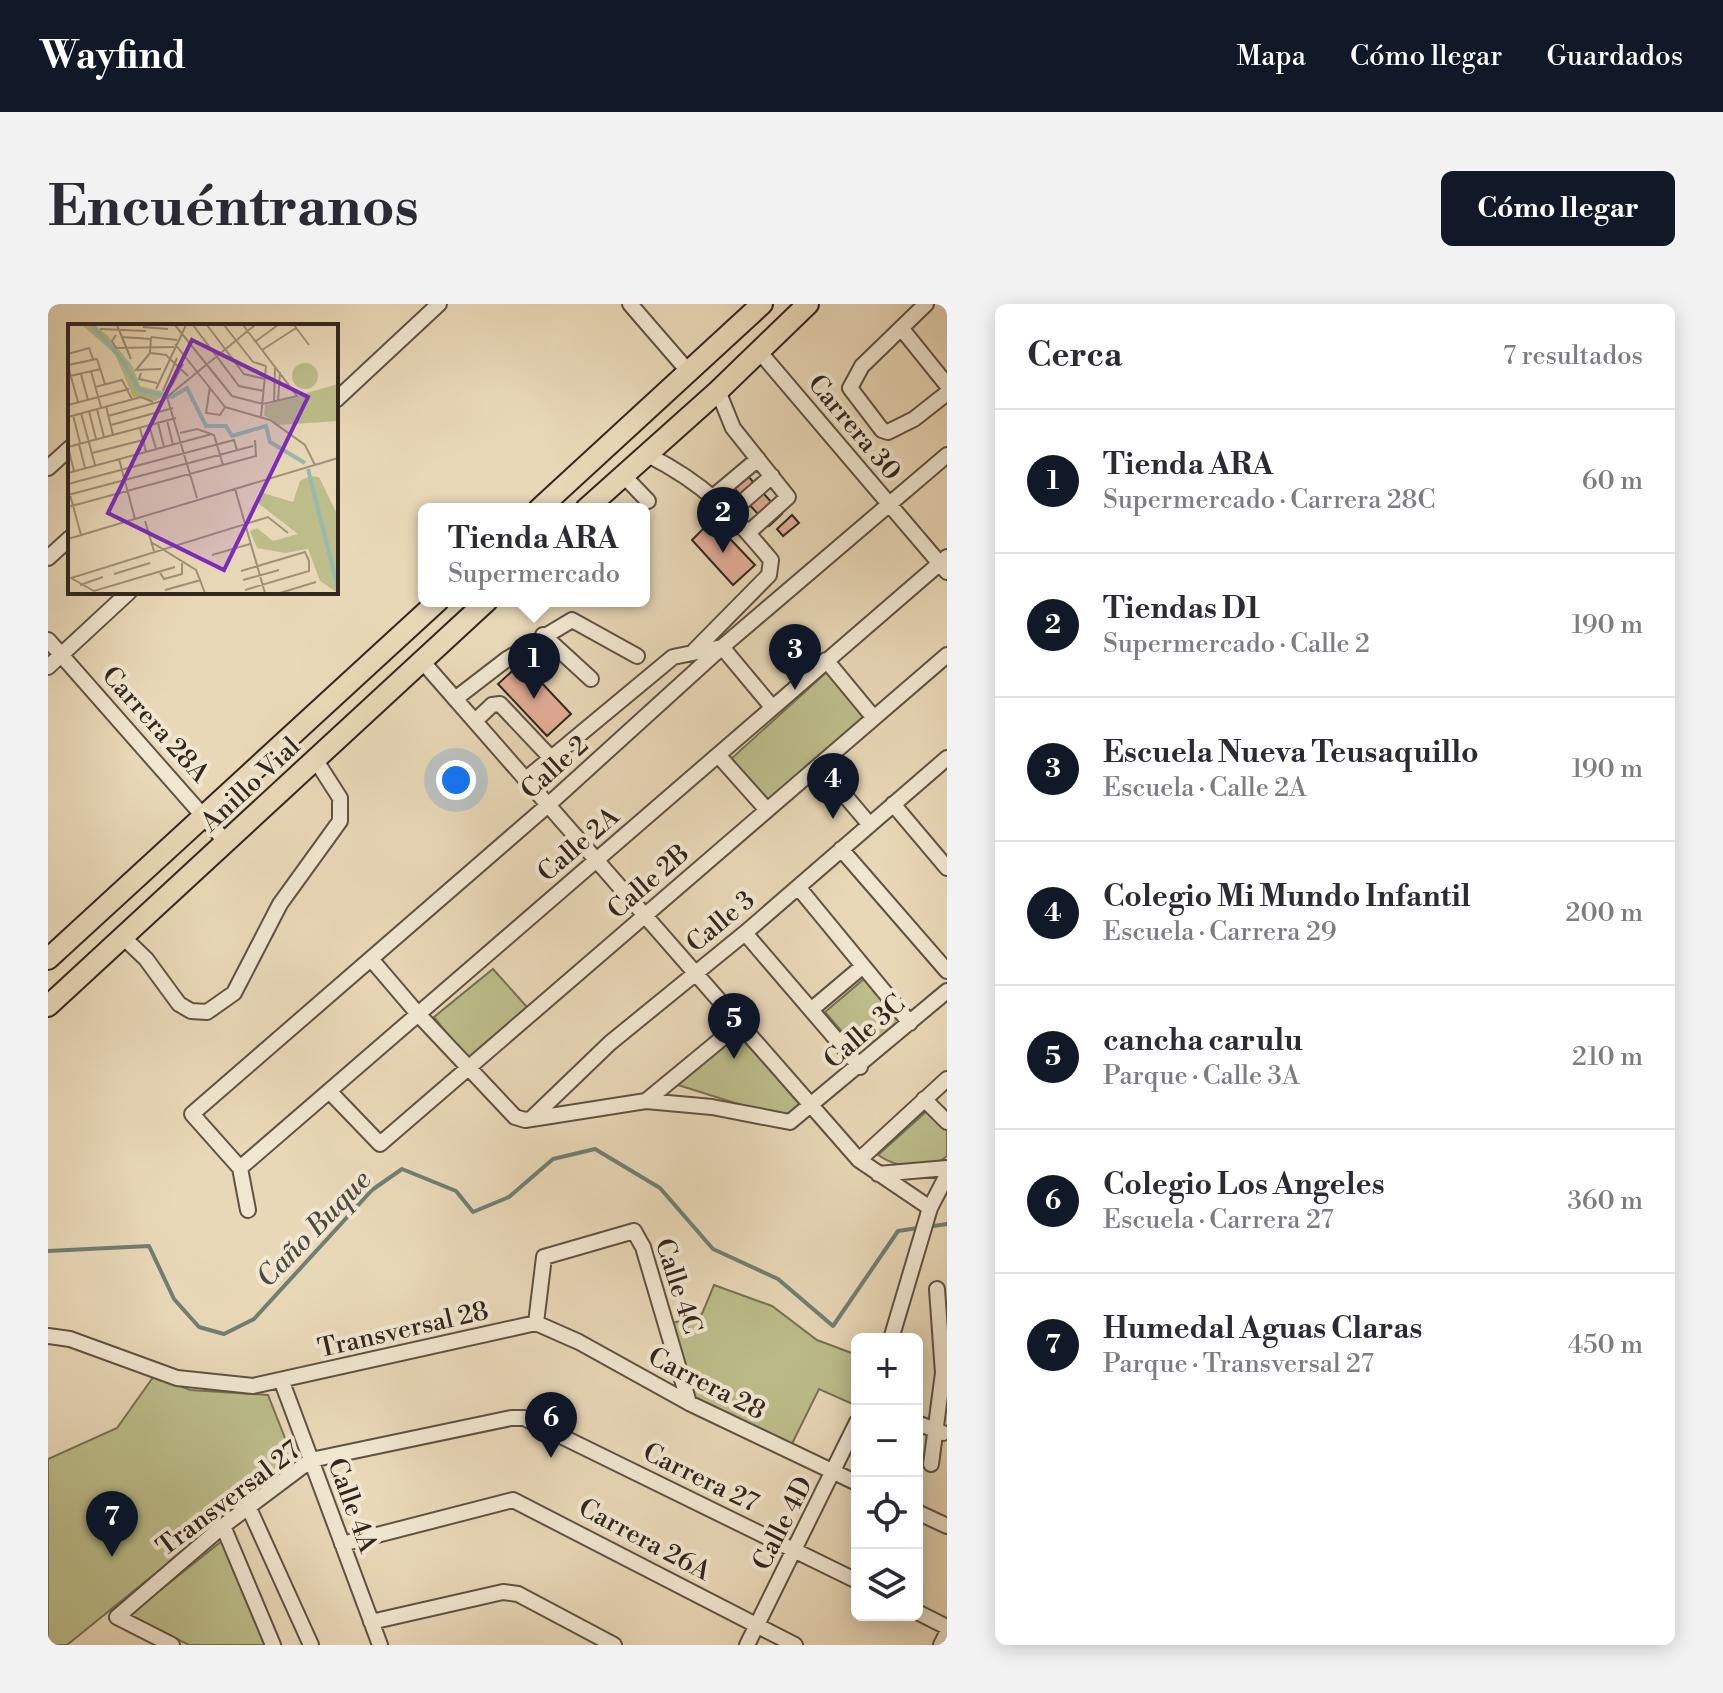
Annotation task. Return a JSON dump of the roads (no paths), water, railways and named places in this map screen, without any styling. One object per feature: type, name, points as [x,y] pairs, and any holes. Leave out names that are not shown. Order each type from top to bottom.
[{"type":"highway","points":[[545,503],[762,304]]},
{"type":"highway","points":[[593,503],[718,391],[808,304]]},
{"type":"highway","name":"Anillo Vial","points":[[48,959],[431,607]]},
{"type":"highway","name":"Anillo Vial","points":[[48,1006],[480,607]]},
{"type":"street","points":[[338,398],[439,304]]},
{"type":"street","points":[[630,304],[688,371]]},
{"type":"street","points":[[926,304],[862,366],[850,388],[882,430],[888,432],[914,419],[947,393]]},
{"type":"street","points":[[901,328],[947,385]]},
{"type":"street","name":"Carrera 30","points":[[758,350],[890,505],[945,564]]},
{"type":"street","points":[[718,391],[733,428],[788,497],[748,533]]},
{"type":"street","points":[[48,468],[68,450]]},
{"type":"street","points":[[648,455],[688,476],[714,496],[771,560],[769,575],[694,651]]},
{"type":"street","name":"Calle 2","points":[[240,1168],[192,1114],[548,805],[722,647],[947,455]]},
{"type":"street","points":[[714,496],[758,459]]},
{"type":"street","points":[[623,475],[648,501]]},
{"type":"street","points":[[730,513],[772,476]]},
{"type":"street","points":[[48,558],[68,540]]},
{"type":"street","name":"Calle 2A","points":[[240,1168],[826,660],[945,564]]},
{"type":"street","points":[[48,667],[127,594]]},
{"type":"street","points":[[455,699],[565,622],[580,621],[637,656]]},
{"type":"street","points":[[543,635],[591,679]]},
{"type":"street","name":"Carrera 28A","points":[[48,640],[226,842]]},
{"type":"street","points":[[526,779],[673,657],[722,647],[772,707]]},
{"type":"street","name":"Calle 2B","points":[[329,1091],[380,1144],[947,655]]},
{"type":"street","points":[[826,660],[874,718]]},
{"type":"street","points":[[422,661],[598,859],[737,1026],[859,1160],[929,1212]]},
{"type":"street","points":[[475,721],[492,705],[500,704],[551,758]]},
{"type":"street","points":[[718,755],[767,810]]},
{"type":"street","name":"Calle 3","points":[[529,1119],[610,1043],[745,933],[947,758]]},
{"type":"street","points":[[123,937],[146,959],[179,1004],[191,1011],[207,1012],[234,993],[272,916],[340,821],[340,798],[315,759]]},
{"type":"street","points":[[819,765],[870,825]]},
{"type":"street","points":[[893,804],[947,868]]},
{"type":"street","points":[[841,849],[947,971]]},
{"type":"street","points":[[798,887],[910,1023]]},
{"type":"street","points":[[745,933],[860,1067]]},
{"type":"street","points":[[371,959],[515,1117],[529,1119]]},
{"type":"street","points":[[812,1009],[863,966]]},
{"type":"street","name":"Calle 3C","points":[[529,1119],[646,1101],[712,1107],[786,1123],[860,1067],[947,991]]},
{"type":"street","points":[[646,1101],[737,1026]]},
{"type":"street","points":[[859,1160],[947,1079]]},
{"type":"street","points":[[924,1099],[947,1122]]},
{"type":"street","points":[[240,1168],[248,1210]]},
{"type":"street","points":[[878,1174],[947,1168]]},
{"type":"street","points":[[893,1333],[929,1212],[947,1175]]},
{"type":"street","name":"Calle 4C","points":[[536,1323],[544,1257],[634,1231],[648,1262],[689,1403]]},
{"type":"street","points":[[931,1464],[942,1432],[944,1315],[937,1289]]},
{"type":"street","name":"Carrera 28","points":[[536,1323],[579,1342],[689,1403],[851,1480]]},
{"type":"street","name":"Transversal 28","points":[[48,1336],[70,1339],[177,1378],[253,1386],[536,1323]]},
{"type":"street","name":"Calle 4A","points":[[282,1382],[380,1645]]},
{"type":"street","name":"Transversal 27","points":[[172,1645],[117,1617],[223,1526],[311,1460],[524,1418]]},
{"type":"street","name":"Carrera 27","points":[[524,1418],[851,1578]]},
{"type":"street","points":[[923,1425],[942,1432]]},
{"type":"street","name":"Calle 4D","points":[[747,1645],[851,1435]]},
{"type":"street","name":"Carrera 26A","points":[[342,1544],[513,1500],[795,1645]]},
{"type":"street","points":[[248,1506],[311,1645]]},
{"type":"street","points":[[923,1515],[947,1526]]},
{"type":"street","points":[[223,1526],[273,1645]]},
{"type":"street","points":[[371,1622],[503,1592],[518,1594],[614,1645]]},
{"type":"street","points":[[923,1616],[947,1630],[941,1645]]},
{"type":"waterway","name":"Caño Buque","points":[[48,1251],[149,1246],[174,1299],[199,1327],[224,1334],[254,1319],[372,1190],[402,1169],[456,1191],[473,1212],[509,1197],[553,1159],[595,1149],[660,1188],[713,1249],[778,1279],[833,1326],[898,1231],[918,1228]]},
{"type":"waterway","name":"Caño Buque","points":[[927,1227],[947,1224]]},
{"type":"place","name":"Tiendas D1","points":[[723,553]]},
{"type":"place","name":"Escuela Nueva Teusaquillo","points":[[795,690]]},
{"type":"place","name":"Tienda ARA","points":[[534,699]]},
{"type":"place","name":"Colegio Mi Mundo Infantil","points":[[833,819]]},
{"type":"place","name":"cancha carulu","points":[[734,1059]]},
{"type":"place","name":"Colegio Los Angeles","points":[[551,1458]]},
{"type":"place","name":"Humedal Aguas Claras","points":[[112,1557]]}]
